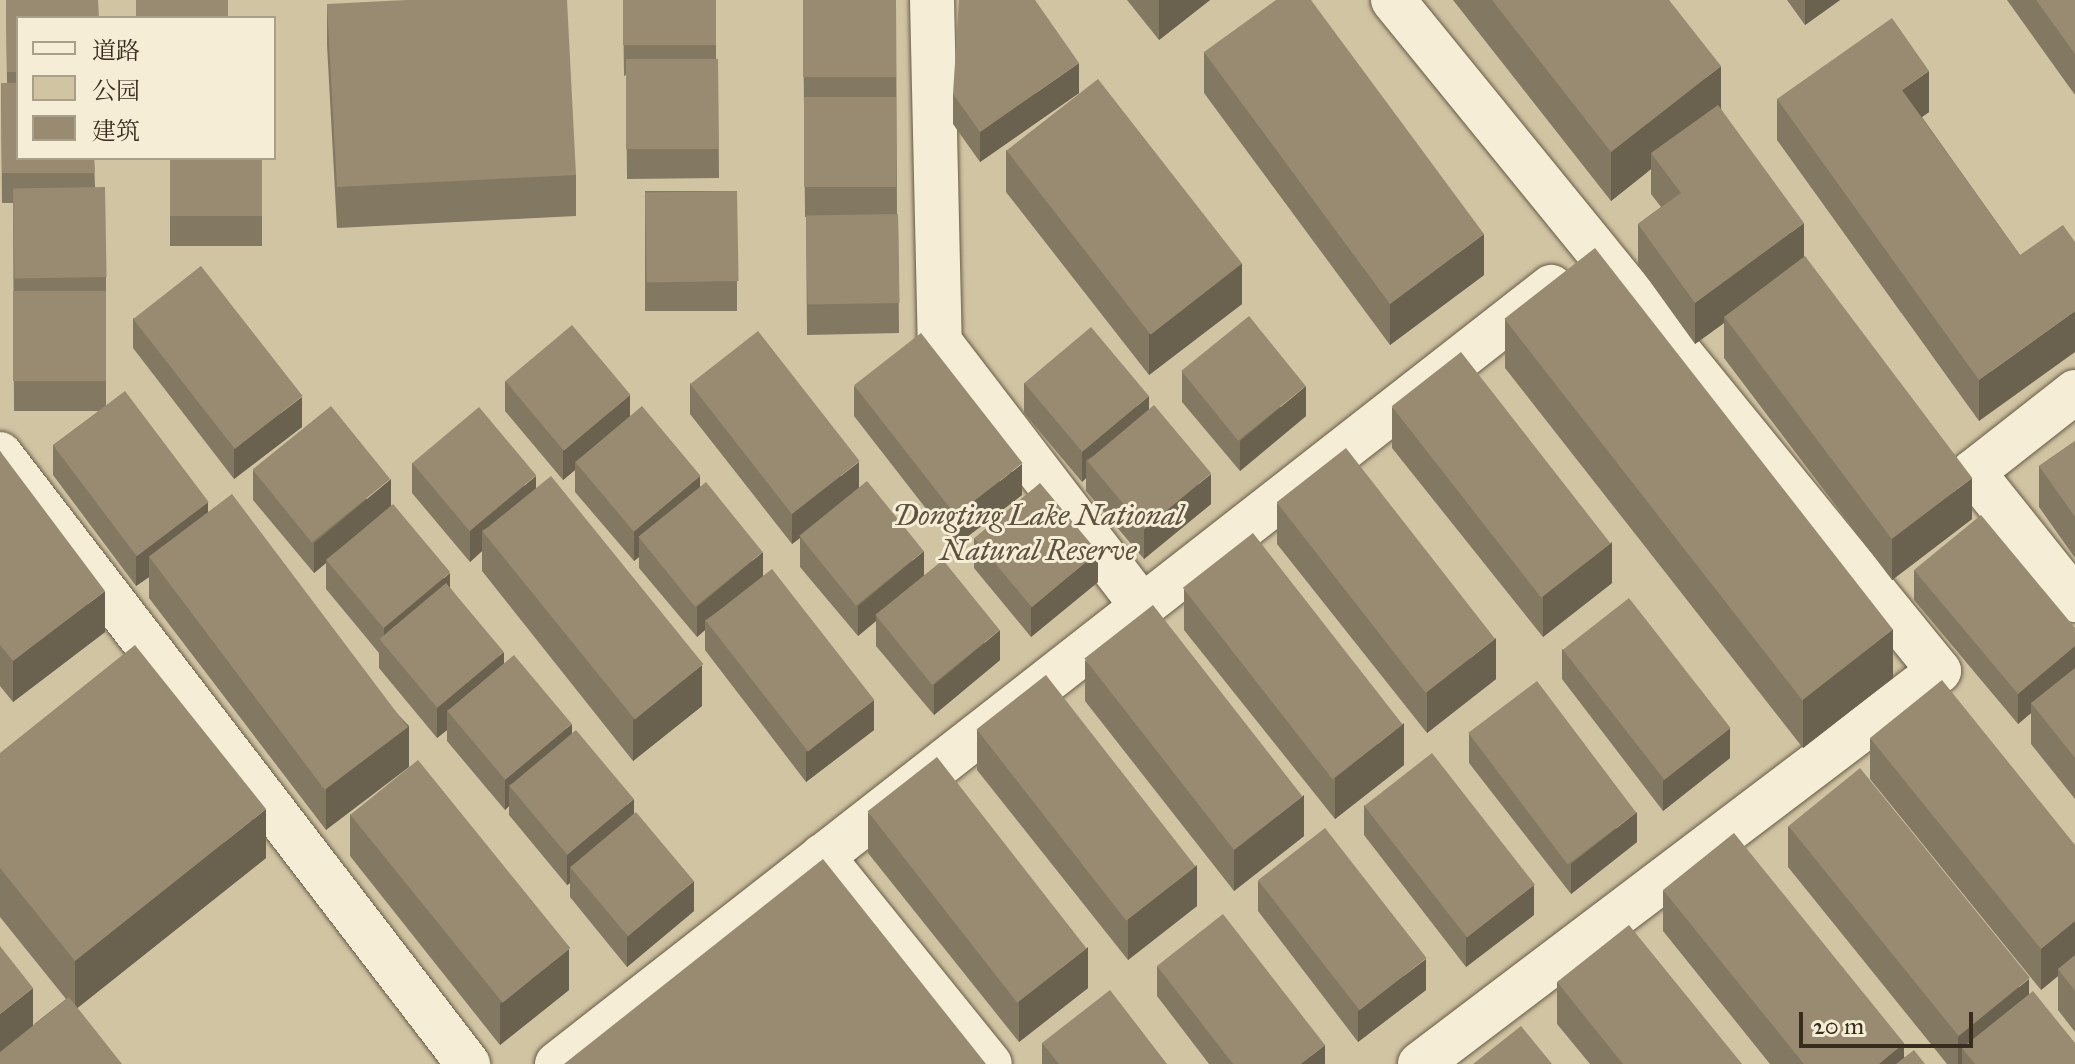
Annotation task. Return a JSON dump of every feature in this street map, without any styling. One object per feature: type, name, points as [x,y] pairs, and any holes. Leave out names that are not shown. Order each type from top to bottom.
[{"type":"street","points":[[932,0],[940,342],[1142,606]]},
{"type":"street","points":[[1393,0],[1939,671],[1420,1064]]},
{"type":"street","points":[[557,1064],[1597,251]]},
{"type":"street","points":[[2075,392],[1973,472],[2075,600]]},
{"type":"street","points":[[0,454],[468,1064]]},
{"type":"street","points":[[822,856],[990,1064]]},
{"type":"green space","name":"Dongting Lake National Natural Reserve","points":[[0,0],[2075,0],[2075,1064],[0,1064]]},
{"type":"building","points":[[6,0],[98,0],[99,16],[16,16],[16,72],[7,72]]},
{"type":"building","points":[[136,0],[228,0],[228,16],[136,16]]},
{"type":"building","points":[[406,0],[567,0],[576,175],[337,187],[327,4]]},
{"type":"building","points":[[623,0],[716,0],[716,45],[623,45]]},
{"type":"building","points":[[803,0],[896,0],[896,77],[803,77]]},
{"type":"building","points":[[959,0],[1035,0],[1079,63],[980,132],[953,94]]},
{"type":"building","points":[[1276,0],[1311,0],[1484,234],[1390,304],[1204,52]]},
{"type":"building","points":[[1492,0],[1669,0],[1721,66],[1611,152]]},
{"type":"building","points":[[2036,0],[2075,0],[2075,54]]},
{"type":"building","points":[[1892,18],[1929,71],[1902,90],[2020,255],[2063,225],[2075,242],[2075,311],[1979,380],[1777,99]]},
{"type":"building","points":[[626,59],[718,59],[718,149],[626,149]]},
{"type":"building","points":[[1098,79],[1242,263],[1151,335],[1007,150]]},
{"type":"building","points":[[1,83],[16,83],[16,160],[94,160],[95,173],[2,173]]},
{"type":"building","points":[[804,97],[896,97],[896,187],[804,187]]},
{"type":"building","points":[[1718,105],[1804,223],[1695,303],[1638,224],[1681,193],[1651,153]]},
{"type":"building","points":[[170,160],[262,160],[262,216],[170,216]]},
{"type":"building","points":[[105,187],[107,277],[15,279],[13,189]]},
{"type":"building","points":[[737,191],[739,281],[647,283],[645,193]]},
{"type":"building","points":[[898,214],[900,303],[808,305],[806,216]]},
{"type":"building","points":[[1595,248],[1893,629],[1802,700],[1504,319]]},
{"type":"building","points":[[1805,256],[1972,478],[1892,539],[1724,317]]},
{"type":"building","points":[[201,266],[303,396],[235,449],[133,319]]},
{"type":"building","points":[[13,291],[106,291],[106,381],[13,381]]},
{"type":"building","points":[[1249,316],[1306,386],[1238,441],[1181,371]]},
{"type":"building","points":[[572,325],[630,395],[564,451],[505,381]]},
{"type":"building","points":[[1091,327],[1149,396],[1082,452],[1024,383]]},
{"type":"building","points":[[758,331],[860,461],[792,514],[690,384]]},
{"type":"building","points":[[921,333],[1023,463],[956,515],[854,385]]},
{"type":"building","points":[[1461,352],[1611,543],[1541,598],[1392,406]]},
{"type":"building","points":[[125,391],[209,502],[137,556],[53,445]]},
{"type":"building","points":[[1154,405],[1211,473],[1145,529],[1087,461]]},
{"type":"building","points":[[331,406],[390,479],[312,543],[253,470]]},
{"type":"building","points":[[642,406],[700,476],[634,532],[575,462]]},
{"type":"building","points":[[479,407],[536,475],[470,531],[412,463]]},
{"type":"building","points":[[2075,441],[2075,517],[2039,466]]},
{"type":"building","points":[[1346,448],[1495,639],[1426,693],[1277,502]]},
{"type":"building","points":[[0,451],[105,591],[13,661],[0,645]]},
{"type":"building","points":[[551,476],[703,664],[635,719],[483,531]]},
{"type":"building","points":[[867,481],[924,551],[856,606],[799,536]]},
{"type":"building","points":[[706,482],[763,552],[695,607],[638,537]]},
{"type":"building","points":[[1040,483],[1098,552],[1032,607],[974,538]]},
{"type":"building","points":[[232,494],[408,727],[325,790],[149,557]]},
{"type":"building","points":[[393,504],[450,572],[384,628],[326,560]]},
{"type":"building","points":[[1981,515],[2075,628],[2075,646],[2018,694],[1914,570]]},
{"type":"building","points":[[1253,533],[1403,724],[1332,779],[1183,588]]},
{"type":"building","points":[[943,560],[1000,630],[932,685],[875,615]]},
{"type":"building","points":[[772,569],[874,700],[808,752],[706,621]]},
{"type":"building","points":[[446,583],[504,652],[437,708],[379,639]]},
{"type":"building","points":[[1629,598],[1731,728],[1664,780],[1563,650]]},
{"type":"building","points":[[1153,605],[1303,796],[1234,850],[1084,659]]},
{"type":"building","points":[[135,645],[266,809],[75,961],[0,868],[0,753]]},
{"type":"building","points":[[514,655],[572,724],[505,780],[447,711]]},
{"type":"building","points":[[2075,668],[2075,758],[2031,703]]},
{"type":"building","points":[[1046,675],[1196,866],[1126,921],[977,729]]},
{"type":"building","points":[[1942,680],[2075,845],[2075,921],[2041,949],[1870,738]]},
{"type":"building","points":[[1537,681],[1636,813],[1568,865],[1468,733]]},
{"type":"building","points":[[576,730],[634,799],[567,855],[509,786]]},
{"type":"building","points":[[1432,753],[1535,885],[1467,938],[1364,806]]},
{"type":"building","points":[[937,757],[1087,948],[1017,1003],[868,811]]},
{"type":"building","points":[[418,760],[570,948],[503,1003],[350,815]]},
{"type":"building","points":[[1860,768],[2030,978],[1958,1036],[1789,826]]},
{"type":"building","points":[[636,812],[694,881],[628,936],[570,867]]},
{"type":"building","points":[[1325,828],[1427,958],[1360,1010],[1258,880]]},
{"type":"building","points":[[1734,833],[1904,1043],[1879,1064],[1804,1064],[1663,890]]},
{"type":"building","points":[[823,859],[986,1064],[564,1064]]},
{"type":"building","points":[[1223,914],[1325,1045],[1301,1064],[1233,1064],[1157,966]]},
{"type":"building","points":[[1629,925],[1742,1064],[1623,1064],[1557,982]]},
{"type":"building","points":[[0,946],[33,988],[0,1014]]},
{"type":"building","points":[[2075,955],[2075,991],[2058,969]]},
{"type":"building","points":[[1110,990],[1167,1064],[1059,1064],[1042,1043]]},
{"type":"building","points":[[2033,991],[2075,1043],[2075,1064],[1975,1064],[1962,1048]]},
{"type":"building","points":[[69,997],[122,1064],[0,1064],[0,1052]]},
{"type":"building","points":[[1521,1026],[1552,1064],[1473,1064]]},
{"type":"building","points":[[1914,1050],[1925,1064],[1896,1064]]}]
